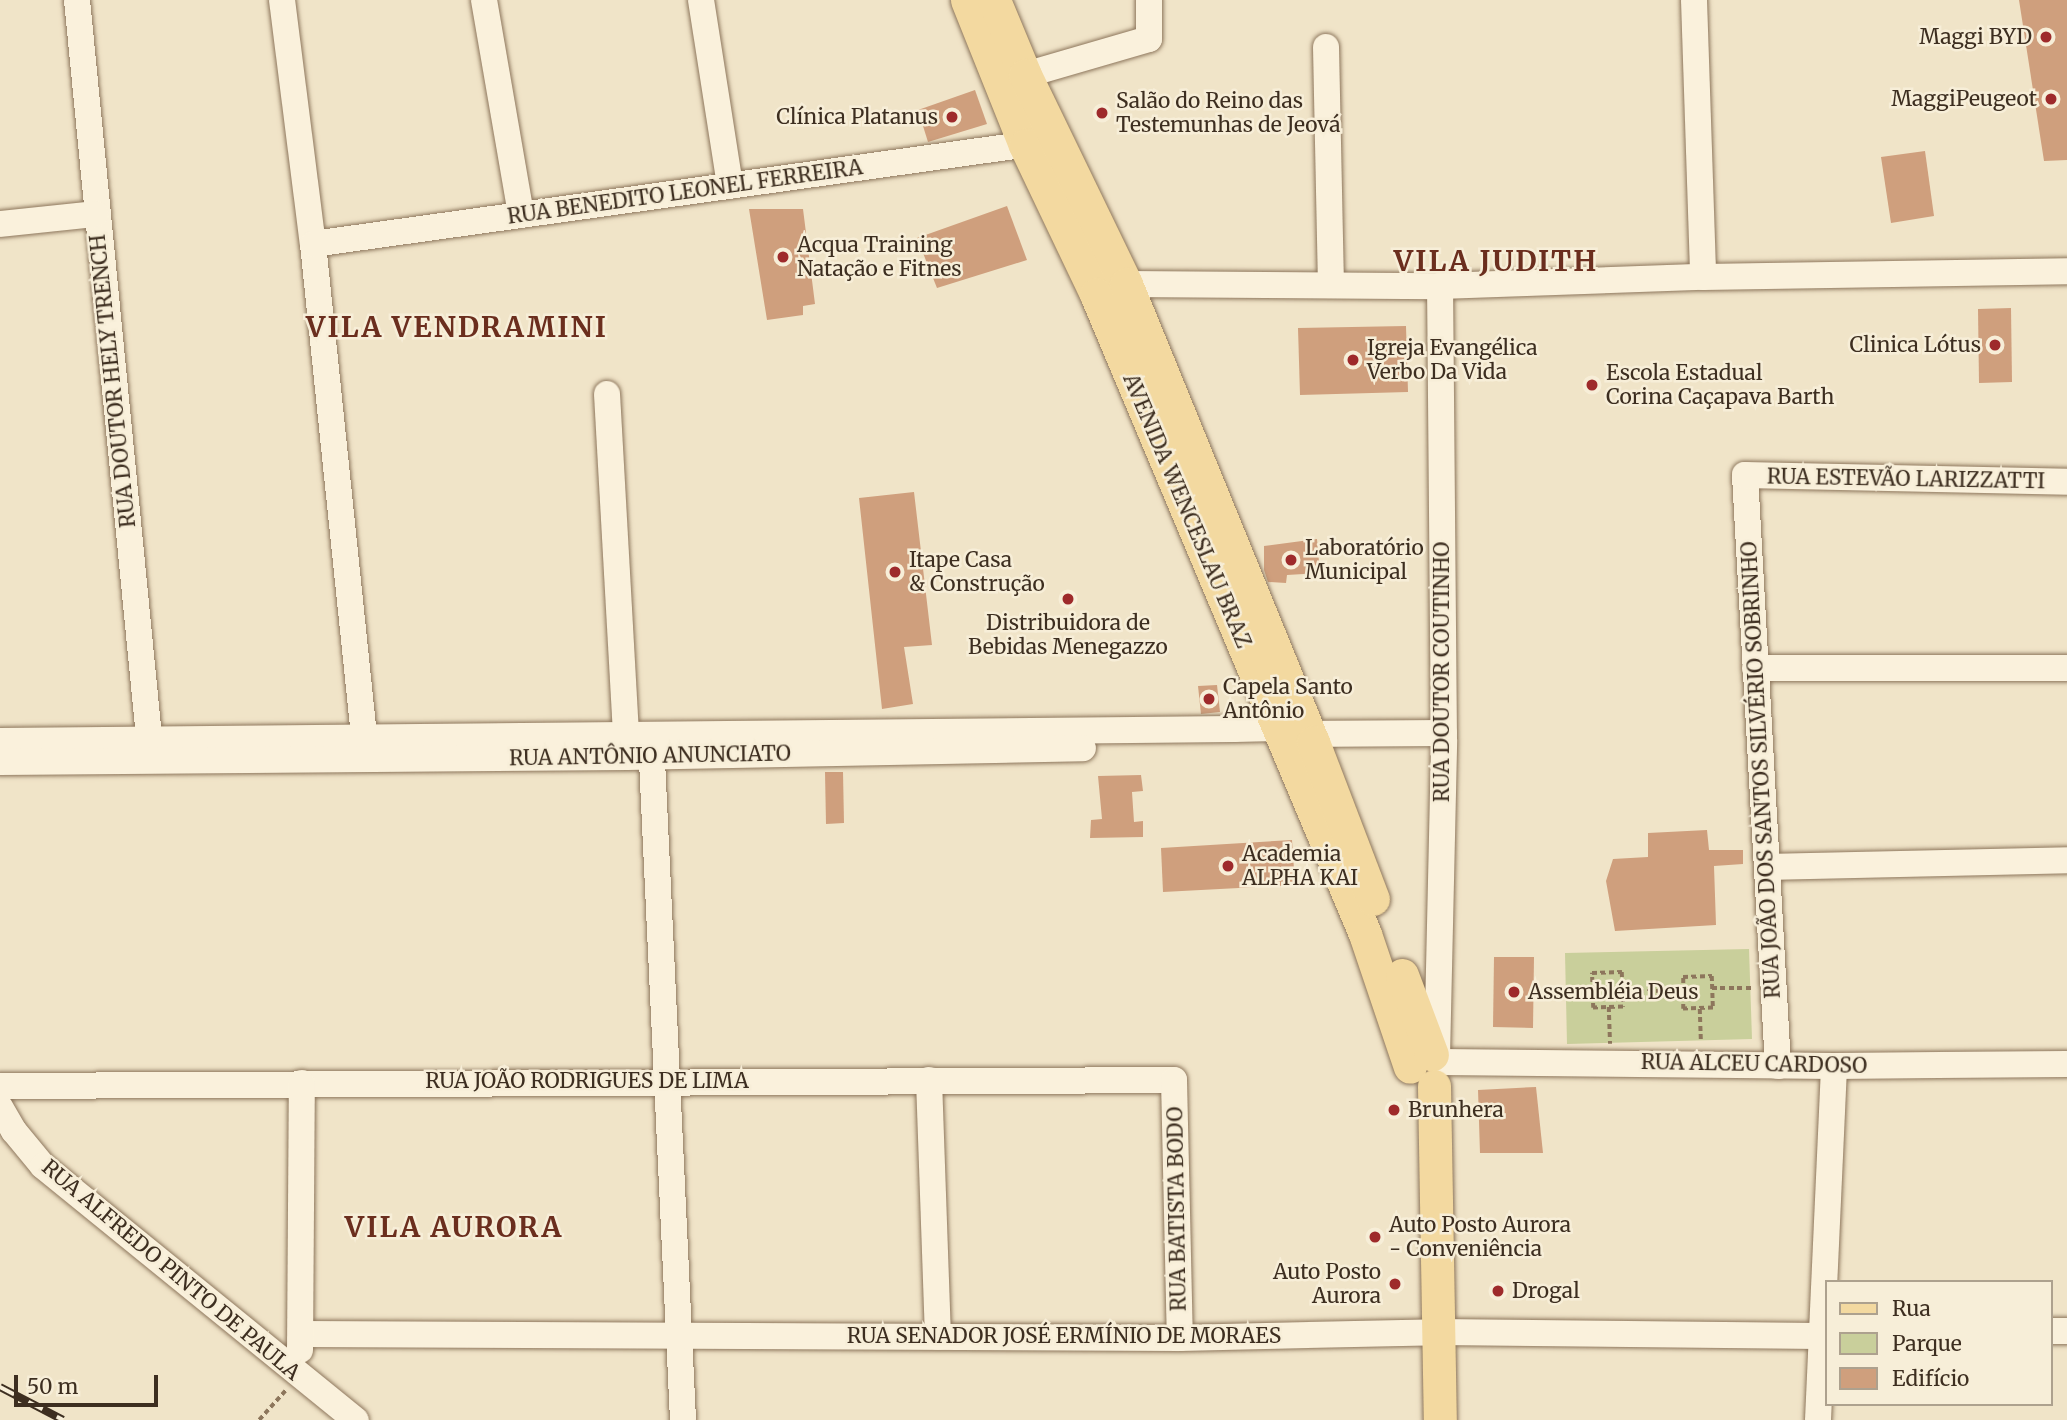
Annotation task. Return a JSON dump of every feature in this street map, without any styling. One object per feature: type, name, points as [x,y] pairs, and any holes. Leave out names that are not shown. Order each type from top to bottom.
[{"type":"main road","name":"AVENIDA WENCESLAU BRAZ","points":[[967,0],[1041,142],[1111,289],[1291,735],[1365,934],[1431,1065]]},
{"type":"main road","name":"AVENIDA WENCESLAU BRAZ","points":[[994,0],[1025,75],[1041,142]]},
{"type":"main road","name":"RUA DOUTOR COUTINHO","points":[[1431,1065],[1440,1420]]},
{"type":"street","name":"RUA DOUTOR HELY TRENCH","points":[[77,0],[95,214],[150,751]]},
{"type":"street","points":[[282,0],[313,244],[366,748]]},
{"type":"street","points":[[484,0],[521,215]]},
{"type":"street","points":[[701,0],[730,186]]},
{"type":"street","points":[[1025,75],[1149,38],[1149,0]]},
{"type":"street","points":[[1694,0],[1703,277]]},
{"type":"street","points":[[1326,47],[1331,285]]},
{"type":"street","name":"RUA BENEDITO LEONEL FERREIRA","points":[[313,244],[1041,142]]},
{"type":"street","points":[[0,224],[95,214]]},
{"type":"street","points":[[1111,289],[1440,286],[1703,277],[2067,271]]},
{"type":"street","name":"RUA DOUTOR COUTINHO","points":[[1431,1065],[1444,733],[1440,286]]},
{"type":"street","points":[[607,394],[639,745],[665,1081],[682,1420]]},
{"type":"street","name":"RUA ESTEVÃO LARIZZATTI","points":[[1745,475],[2067,482]]},
{"type":"street","name":"RUA JOÃO DOS SANTOS SILVÉRIO SOBRINHO","points":[[1745,475],[1778,1066]]},
{"type":"street","points":[[1755,668],[2067,668]]},
{"type":"street","name":"RUA ANTÔNIO ANUNCIATO","points":[[0,762],[150,751],[1444,733]]},
{"type":"street","name":"RUA ANTÔNIO ANUNCIATO","points":[[0,741],[150,751]]},
{"type":"street","points":[[1767,867],[2067,860]]},
{"type":"street","name":"RUA ALCEU CARDOSO","points":[[1431,1065],[1610,1062],[1778,1066],[2067,1064]]},
{"type":"street","points":[[1827,1280],[1834,1066]]},
{"type":"street","points":[[929,1080],[938,1337]]},
{"type":"street","name":"RUA JOÃO RODRIGUES DE LIMA","points":[[0,1086],[1174,1080]]},
{"type":"street","name":"RUA BATISTA BODO","points":[[1174,1080],[1180,1338]]},
{"type":"street","points":[[299,1375],[302,1083]]},
{"type":"street","name":"RUA ALFREDO PINTO DE PAULA","points":[[0,1107],[14,1131],[43,1166],[356,1420]]},
{"type":"street","points":[[1818,1420],[1826,1306]]},
{"type":"street","name":"RUA SENADOR JOSÉ ERMÍNIO DE MORAES","points":[[300,1334],[1180,1338],[1438,1332],[1825,1336]]},
{"type":"path","points":[[1622,972],[1623,1007],[1609,1007],[1593,1008],[1592,973],[1622,972]]},
{"type":"path","points":[[1683,976],[1712,976],[1713,1008],[1683,1009],[1683,990],[1683,976]]},
{"type":"path","points":[[1713,988],[1773,988]]},
{"type":"path","points":[[1622,992],[1683,990]]},
{"type":"path","points":[[1609,1007],[1610,1062]]},
{"type":"path","points":[[1700,1009],[1702,1064]]},
{"type":"path","points":[[259,1420],[299,1375]]},
{"type":"green space","points":[[1749,949],[1752,1039],[1567,1044],[1565,953]]},
{"type":"building","points":[[2019,0],[2067,0],[2067,160],[2044,161]]},
{"type":"building","name":"Clínica Platanus","points":[[975,90],[987,124],[928,142],[918,110]]},
{"type":"building","points":[[1925,151],[1934,216],[1891,223],[1881,157]]},
{"type":"building","points":[[1007,206],[1027,260],[937,288],[917,238]]},
{"type":"building","name":"Acqua Training Natação e Fitnes","points":[[749,209],[803,209],[815,304],[803,306],[803,315],[767,320]]},
{"type":"building","name":"Clinica Lótus","points":[[2011,308],[2012,382],[1979,383],[1978,309]]},
{"type":"building","name":"Igreja Evangélica Verbo Da Vida","points":[[1406,326],[1408,392],[1300,395],[1298,328]]},
{"type":"building","name":"Itape Casa & Construção","points":[[914,492],[932,645],[904,647],[913,704],[882,709],[859,498]]},
{"type":"building","name":"Laboratório Municipal","points":[[1317,539],[1320,573],[1287,575],[1286,583],[1268,582],[1264,570],[1264,546]]},
{"type":"building","name":"Capela Santo Antônio","points":[[1217,685],[1220,712],[1201,714],[1198,686]]},
{"type":"building","points":[[825,772],[843,772],[844,823],[826,824]]},
{"type":"building","points":[[1141,775],[1143,791],[1132,792],[1134,822],[1143,821],[1143,837],[1090,838],[1091,820],[1102,819],[1098,776]]},
{"type":"building","points":[[1707,830],[1709,850],[1743,850],[1743,864],[1714,866],[1716,925],[1615,931],[1606,881],[1613,859],[1648,857],[1648,833]]},
{"type":"building","name":"Academia ALPHA KAI","points":[[1292,840],[1295,885],[1163,892],[1161,848]]},
{"type":"building","name":"Assembléia Deus","points":[[1494,957],[1534,957],[1533,1028],[1493,1027]]},
{"type":"building","points":[[1536,1087],[1543,1153],[1480,1153],[1478,1090]]},
{"type":"railway","points":[[0,1387],[63,1420]]},
{"type":"place","name":"Maggi BYD","points":[[2046,37]]},
{"type":"place","name":"MaggiPeugeot","points":[[2051,99]]},
{"type":"place","name":"Salão do Reino das Testemunhas de Jeová","points":[[1102,113]]},
{"type":"place","name":"Clínica Platanus","points":[[952,117]]},
{"type":"place","name":"Acqua Training Natação e Fitnes","points":[[783,257]]},
{"type":"place","name":"Clinica Lótus","points":[[1995,345]]},
{"type":"place","name":"Igreja Evangélica Verbo Da Vida","points":[[1353,360]]},
{"type":"place","name":"Escola Estadual Corina Caçapava Barth","points":[[1592,385]]},
{"type":"place","name":"Laboratório Municipal","points":[[1291,560]]},
{"type":"place","name":"Itape Casa & Construção","points":[[895,572]]},
{"type":"place","name":"Distribuidora de Bebidas Menegazzo","points":[[1068,599]]},
{"type":"place","name":"Capela Santo Antônio","points":[[1209,699]]},
{"type":"place","name":"Academia ALPHA KAI","points":[[1228,866]]},
{"type":"place","name":"Assembléia Deus","points":[[1514,992]]},
{"type":"place","name":"Brunhera","points":[[1394,1110]]},
{"type":"place","name":"Auto Posto Aurora - Conveniência","points":[[1375,1237]]},
{"type":"place","name":"Auto Posto Aurora","points":[[1395,1284]]},
{"type":"place","name":"Drogal","points":[[1498,1291]]},
{"type":"district","name":"VILA JUDITH","points":[[1496,261]]},
{"type":"district","name":"VILA VENDRAMINI","points":[[457,327]]},
{"type":"district","name":"VILA AURORA","points":[[454,1227]]}]
